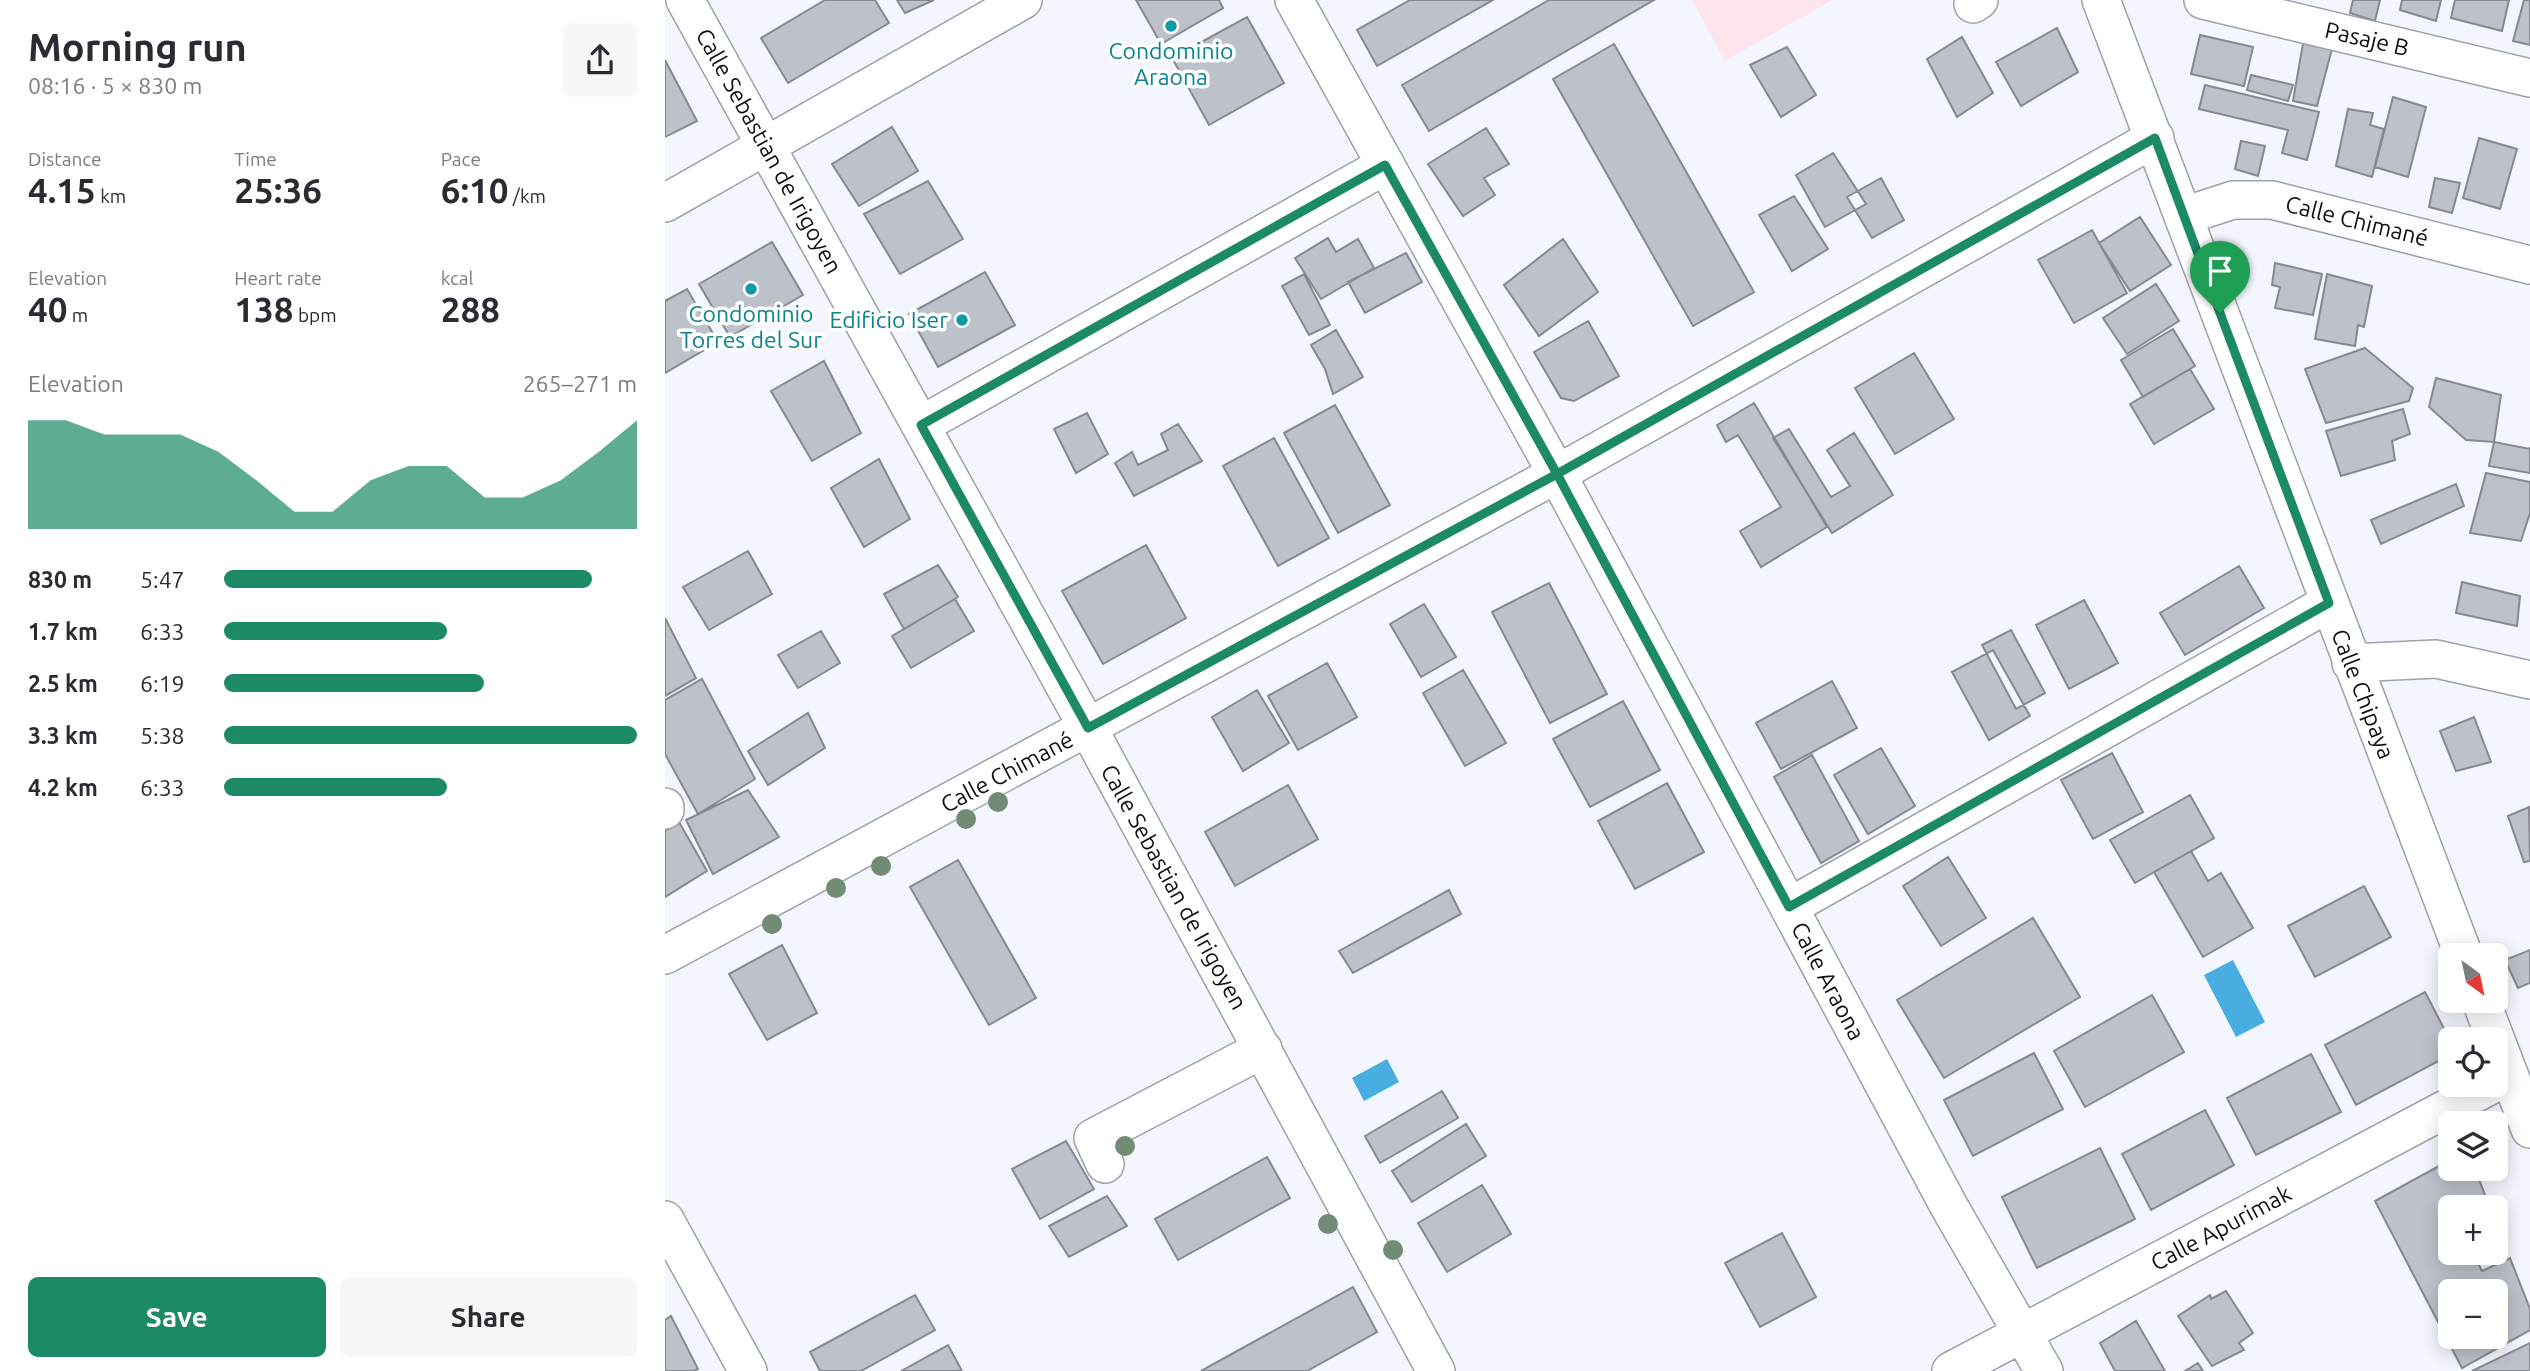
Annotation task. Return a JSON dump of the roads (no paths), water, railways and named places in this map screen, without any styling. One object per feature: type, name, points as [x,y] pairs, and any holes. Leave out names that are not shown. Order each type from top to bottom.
[{"type":"street","name":"Calle Sebastian de Irigoyen","points":[[685,0],[1088,728],[1436,1371]]},
{"type":"street","points":[[665,202],[1023,0]]},
{"type":"street","name":"Calle Araona","points":[[1294,0],[1557,474],[1950,1208],[2044,1371]]},
{"type":"street","name":"Calle Chipaya","points":[[2101,0],[2459,943]]},
{"type":"street","name":"Pasaje B","points":[[2203,0],[2530,78]]},
{"type":"street","name":"Calle Chimané","points":[[665,955],[1557,474],[2155,138]]},
{"type":"street","points":[[921,425],[1385,165]]},
{"type":"street","name":"Calle Chimané","points":[[2184,216],[2233,200],[2271,200],[2530,265]]},
{"type":"street","points":[[1789,907],[2329,603]]},
{"type":"street","points":[[2351,663],[2435,659],[2530,680]]},
{"type":"street","points":[[1105,1164],[1093,1138],[1263,1049]]},
{"type":"street","points":[[2508,1095],[2530,1129]]},
{"type":"street","name":"Calle Apurimak","points":[[1951,1371],[2469,1097]]},
{"type":"street","points":[[665,1220],[746,1370]]},
{"type":"water","points":[[2233,960],[2265,1022],[2236,1037],[2204,975]]},
{"type":"water","points":[[1387,1059],[1399,1082],[1364,1101],[1352,1078]]},
{"type":"place","name":"Condominio Araona","points":[[1171,26]]},
{"type":"place","name":"Condominio Torres del Sur","points":[[751,289]]},
{"type":"place","name":"Edificio Iser","points":[[962,320]]}]
